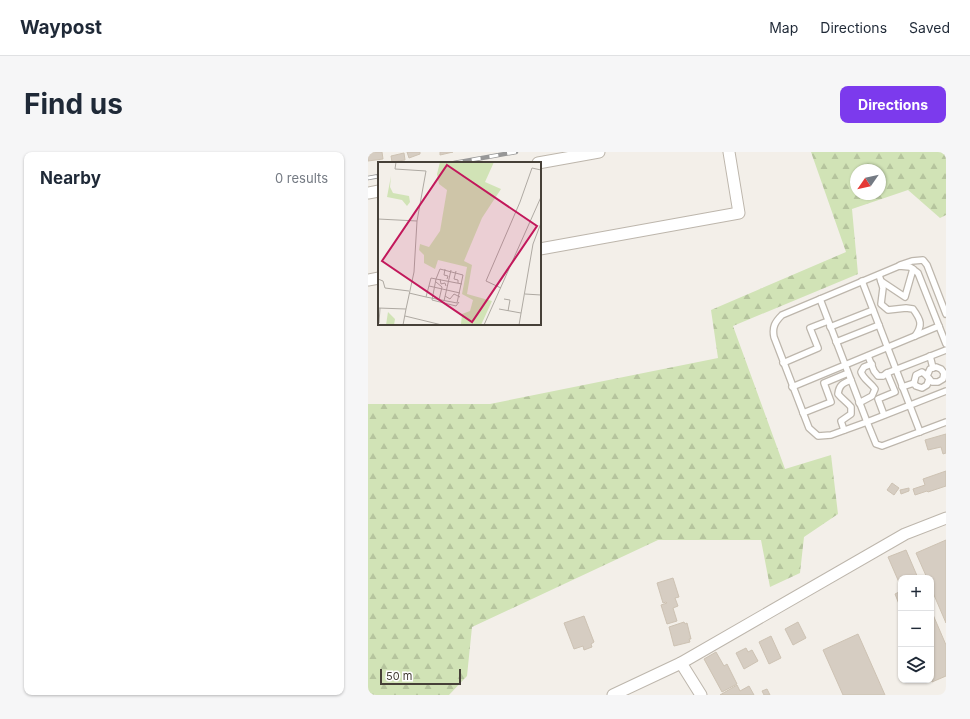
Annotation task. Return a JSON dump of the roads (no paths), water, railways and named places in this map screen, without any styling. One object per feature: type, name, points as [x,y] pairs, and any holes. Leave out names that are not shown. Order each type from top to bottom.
[{"type":"street","points":[[541,162],[599,152]]},
{"type":"street","points":[[541,249],[739,213],[729,152]]},
{"type":"street","points":[[368,193],[378,191]]},
{"type":"street","points":[[368,280],[378,278]]},
{"type":"street","points":[[613,695],[681,663],[905,534],[946,518]]},
{"type":"street","points":[[681,663],[701,695]]},
{"type":"lane","points":[[946,314],[927,265],[922,260],[912,261],[899,266],[782,315],[772,328],[783,363],[809,428],[818,436],[831,435],[946,391]]},
{"type":"lane","points":[[899,266],[910,267],[918,273],[946,344]]},
{"type":"lane","points":[[881,281],[905,297],[913,270]]},
{"type":"lane","points":[[878,275],[883,288],[882,304],[888,310],[906,308],[913,309],[920,318],[920,328],[914,337]]},
{"type":"lane","points":[[862,281],[920,432]]},
{"type":"lane","points":[[820,299],[876,444],[882,446],[946,422]]},
{"type":"lane","points":[[830,327],[873,310]]},
{"type":"lane","points":[[783,363],[818,348],[810,328],[828,321]]},
{"type":"lane","points":[[836,342],[879,325]]},
{"type":"lane","points":[[792,387],[939,326]]},
{"type":"lane","points":[[868,356],[874,371],[878,376],[883,376],[896,369],[946,350]]},
{"type":"lane","points":[[930,356],[933,368]]},
{"type":"lane","points":[[859,403],[872,396],[875,389],[870,382],[864,378],[861,372],[864,367],[872,364]]},
{"type":"lane","points":[[914,383],[916,374],[922,372],[928,378],[932,382],[938,382],[943,379],[944,373],[941,368],[936,367],[930,369],[928,378],[927,385],[922,388],[916,386],[914,383]]},
{"type":"lane","points":[[803,413],[831,402],[824,383],[848,373]]},
{"type":"lane","points":[[884,415],[878,398],[895,392],[887,373]]},
{"type":"lane","points":[[844,430],[841,421],[851,414],[851,407],[838,394],[839,388],[843,383],[851,380]]},
{"type":"lane","points":[[902,387],[914,383]]},
{"type":"railway","points":[[460,162],[516,152]]},
{"type":"railway","points":[[368,178],[378,176]]}]
